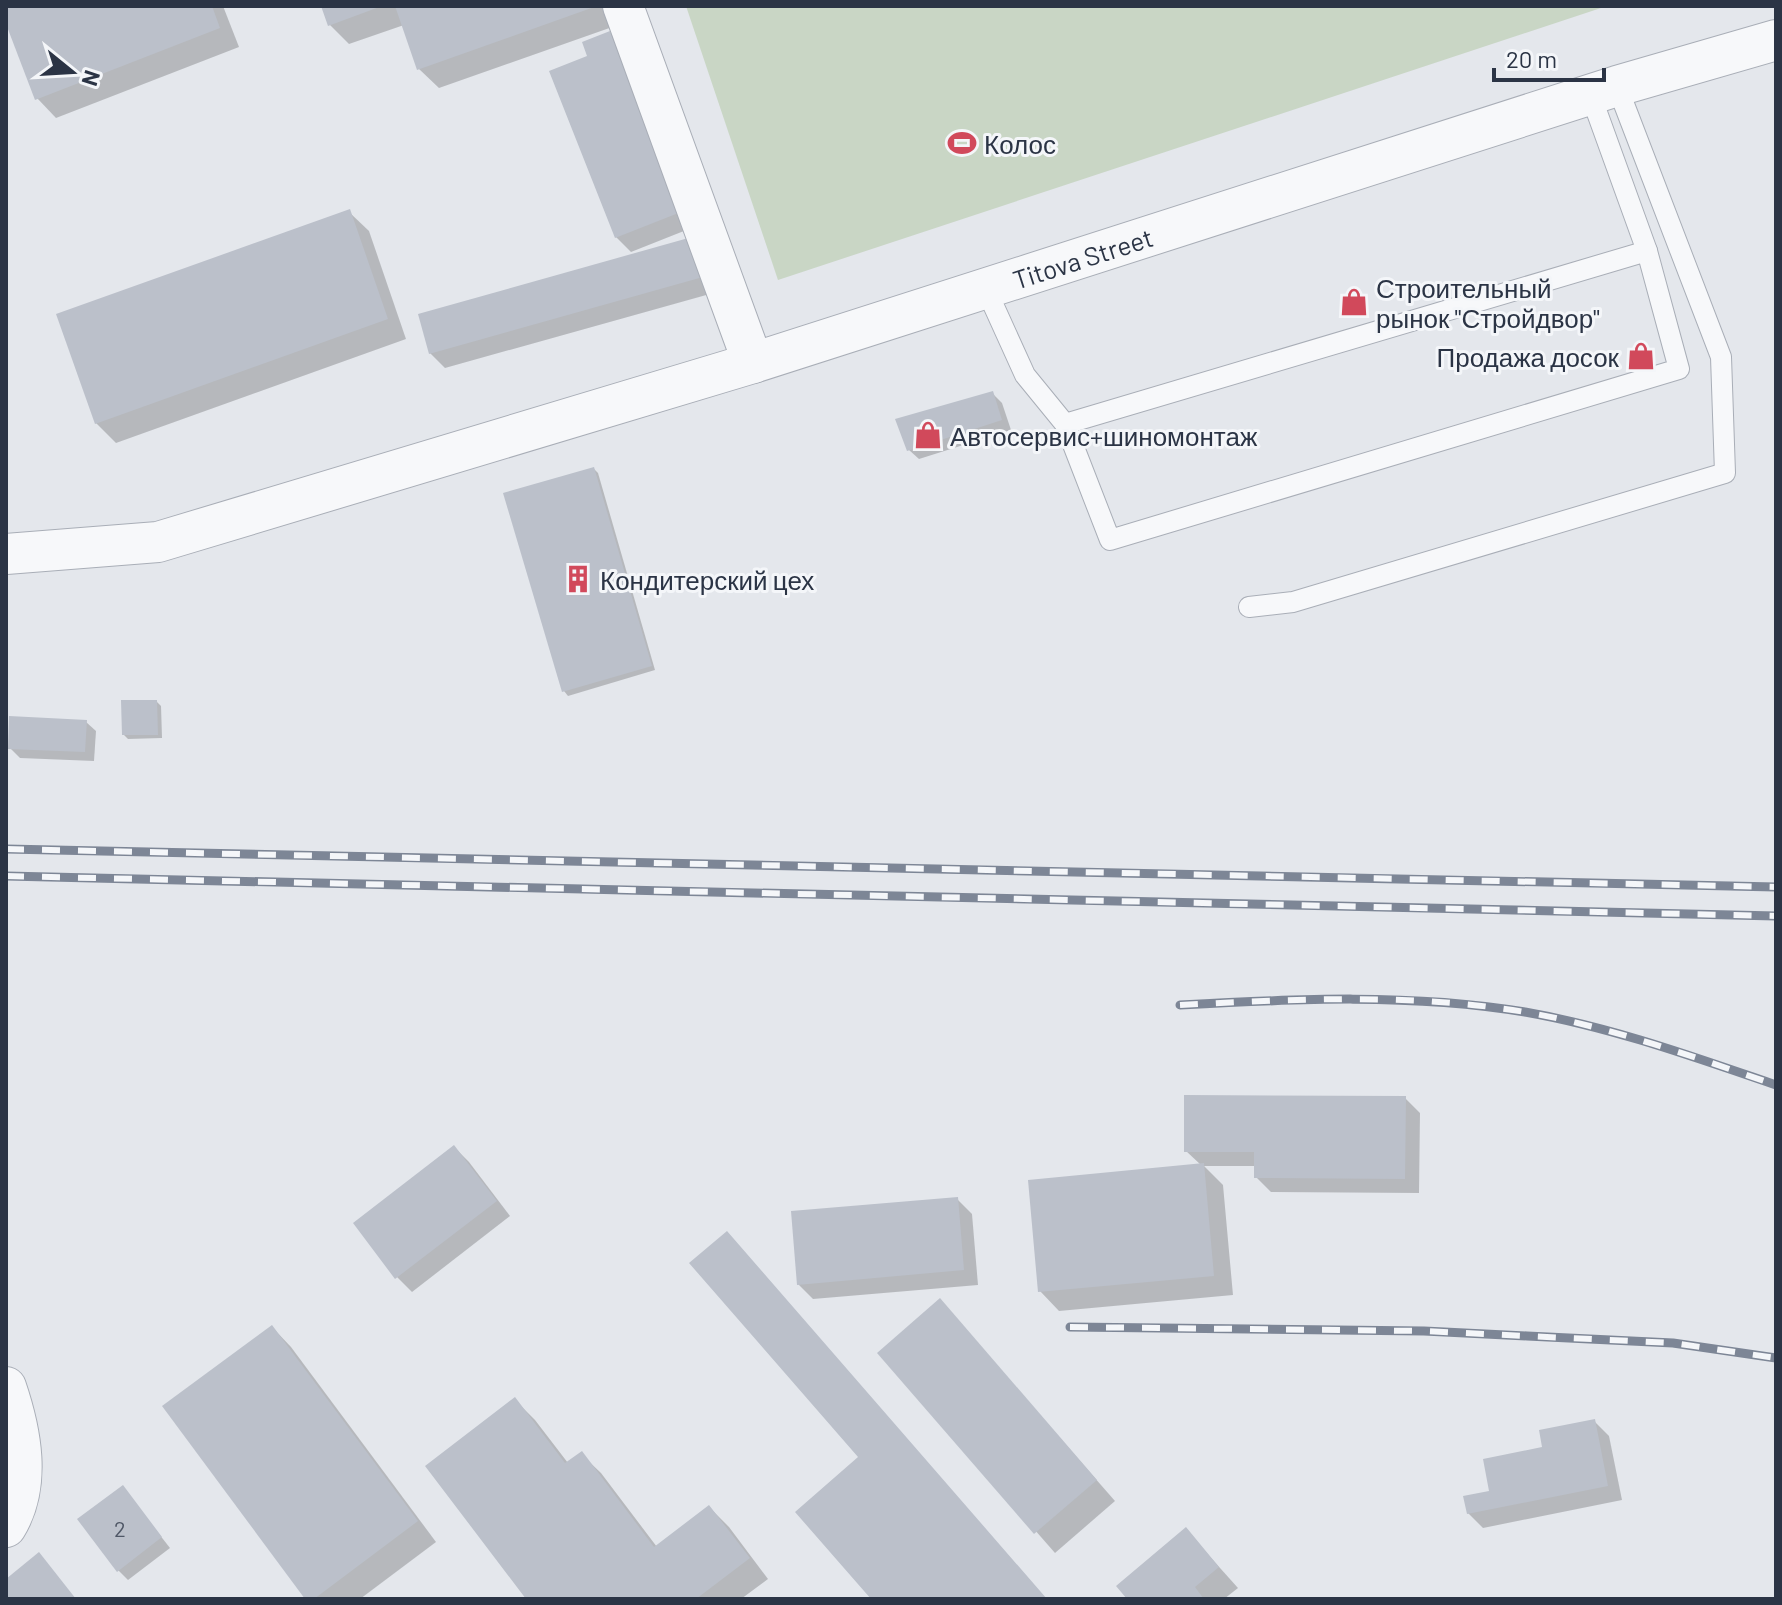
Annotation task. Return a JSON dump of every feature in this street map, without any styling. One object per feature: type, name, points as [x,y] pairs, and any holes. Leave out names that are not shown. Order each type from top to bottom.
[{"type":"street","points":[[623,6],[753,363]]},
{"type":"street","name":"Titova Street","points":[[6,554],[158,542],[753,363],[1604,91],[1776,40]]},
{"type":"street","points":[[6,1387],[18,1422],[22,1478],[12,1518],[6,1527]]},
{"type":"lane","points":[[986,289],[1025,375],[1065,424],[1110,540],[1679,369],[1604,91]]},
{"type":"lane","points":[[1249,607],[1293,602],[1725,473],[1721,357],[1604,91]]},
{"type":"lane","points":[[1065,424],[1647,251]]},
{"type":"green space","name":"Колос","points":[[686,6],[1607,6],[778,280]]},
{"type":"building","points":[[6,6],[212,6],[220,28],[35,100],[6,24]]},
{"type":"building","points":[[321,6],[382,6],[328,26]]},
{"type":"building","points":[[395,6],[597,6],[417,70]]},
{"type":"building","points":[[610,31],[681,212],[615,238],[549,71],[587,56],[582,42]]},
{"type":"building","points":[[350,209],[388,319],[95,424],[56,314]]},
{"type":"building","points":[[692,237],[703,277],[429,354],[418,314]]},
{"type":"building","name":"Автосервис+шиномонтаж","points":[[993,391],[1002,420],[907,451],[895,419]]},
{"type":"building","name":"Кондитерский цех","points":[[594,467],[652,666],[562,692],[503,493]]},
{"type":"building","points":[[121,700],[157,700],[158,735],[122,735]]},
{"type":"building","points":[[9,716],[87,720],[85,752],[8,749]]},
{"type":"building","points":[[1184,1095],[1406,1096],[1405,1179],[1254,1178],[1254,1152],[1184,1152]]},
{"type":"building","points":[[454,1145],[497,1201],[395,1279],[353,1223]]},
{"type":"building","points":[[1204,1163],[1214,1276],[1038,1292],[1028,1180]]},
{"type":"building","points":[[958,1197],[964,1270],[797,1285],[791,1211]]},
{"type":"building","points":[[727,1231],[1047,1599],[871,1599],[795,1512],[858,1457],[689,1263]]},
{"type":"building","points":[[940,1298],[1097,1480],[1034,1534],[877,1353]]},
{"type":"building","points":[[272,1325],[418,1521],[314,1599],[305,1599],[162,1406]]},
{"type":"building","points":[[515,1397],[565,1463],[582,1451],[654,1547],[709,1505],[750,1558],[696,1599],[526,1599],[425,1466]]},
{"type":"building","points":[[1595,1419],[1608,1486],[1467,1514],[1463,1496],[1489,1491],[1483,1459],[1542,1447],[1539,1430]]},
{"type":"building","points":[[123,1485],[162,1537],[117,1572],[77,1519]]},
{"type":"building","points":[[1186,1527],[1219,1567],[1195,1587],[1204,1599],[1127,1599],[1116,1586]]},
{"type":"building","points":[[39,1552],[76,1599],[6,1599],[6,1579]]},
{"type":"railway","points":[[6,849],[1776,887]]},
{"type":"railway","points":[[6,876],[1776,916]]},
{"type":"railway","points":[[1180,1005],[1353,999],[1482,1006],[1589,1026],[1776,1085]]},
{"type":"railway","points":[[1070,1327],[1424,1331],[1673,1343],[1776,1358]]},
{"type":"place","name":"Колос","points":[[962,143]]},
{"type":"place","name":"Строительный рынок \"Стройдвор\"","points":[[1354,302]]},
{"type":"place","name":"Продажа досок","points":[[1641,356]]},
{"type":"place","name":"Автосервис+шиномонтаж","points":[[928,435]]},
{"type":"place","name":"Кондитерский цех","points":[[578,579]]}]
